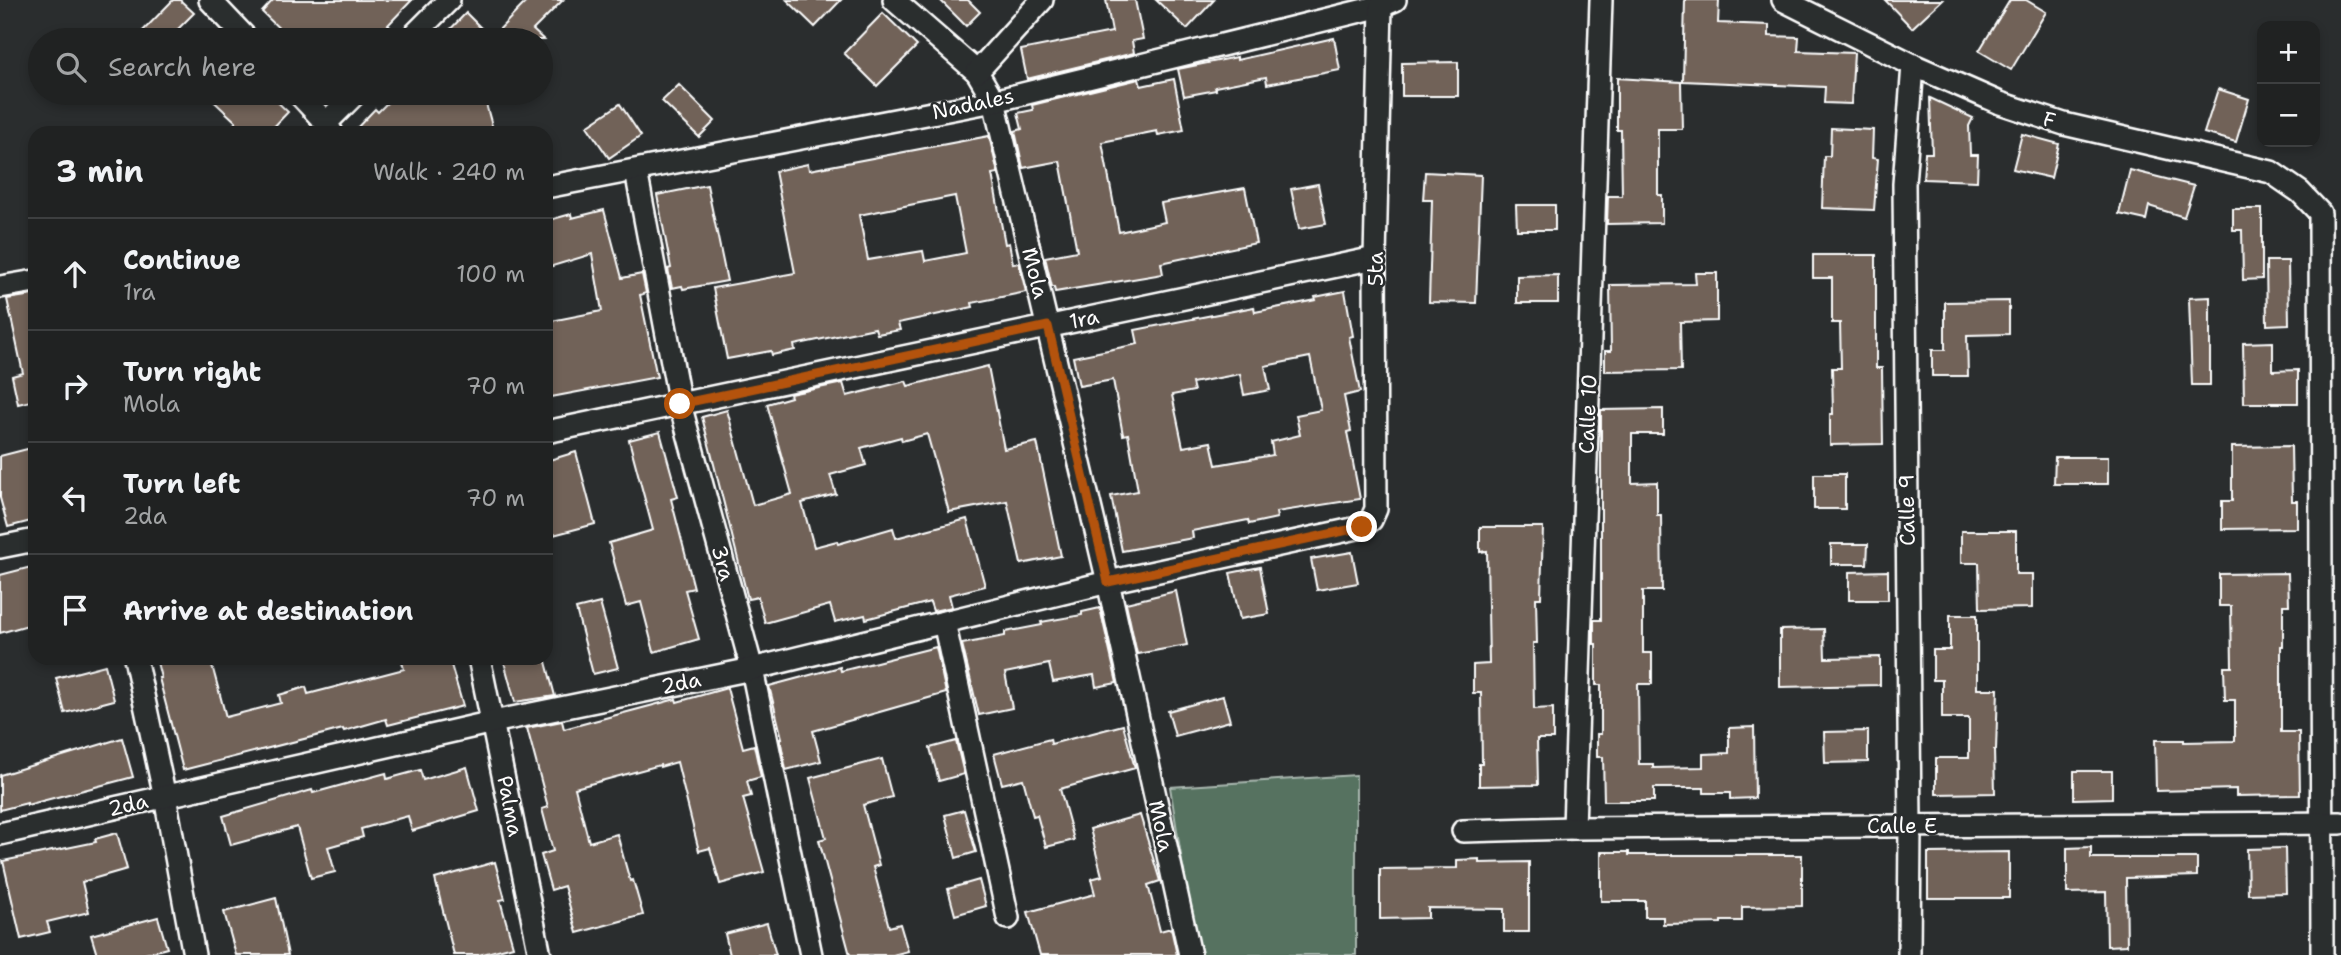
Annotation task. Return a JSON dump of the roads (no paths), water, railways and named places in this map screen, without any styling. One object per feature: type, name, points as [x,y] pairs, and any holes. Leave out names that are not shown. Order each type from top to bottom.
[{"type":"street","points":[[210,0],[237,28]]},
{"type":"street","points":[[421,28],[449,0]]},
{"type":"street","name":"Mola","points":[[894,0],[977,72],[994,100],[1108,582],[1190,955]]},
{"type":"street","points":[[977,72],[1042,0]]},
{"type":"street","name":"Calle 10","points":[[1574,828],[1601,0]]},
{"type":"street","name":"F","points":[[1783,0],[1913,65],[2000,103],[2063,124],[2271,172],[2300,192],[2320,214],[2332,823]]},
{"type":"street","name":"Nadales","points":[[553,186],[994,100],[1388,3]]},
{"type":"street","name":"5ta","points":[[1362,527],[1371,520],[1376,509],[1376,258],[1388,3]]},
{"type":"street","name":"Calle 9","points":[[1909,955],[1904,184],[1913,65]]},
{"type":"street","points":[[309,105],[327,126]]},
{"type":"street","points":[[331,126],[347,105]]},
{"type":"street","name":"3ra","points":[[636,171],[680,404],[752,669],[811,955]]},
{"type":"street","name":"1ra","points":[[553,431],[1376,258]]},
{"type":"street","points":[[0,287],[28,282]]},
{"type":"street","name":"2da","points":[[0,834],[493,722],[752,669],[1108,582],[1362,527]]},
{"type":"street","points":[[0,547],[28,541]]},
{"type":"street","points":[[944,622],[1008,918]]},
{"type":"street","points":[[137,665],[165,797],[194,955]]},
{"type":"street","name":"Palma","points":[[481,665],[540,955]]},
{"type":"street","points":[[2322,955],[2332,823]]},
{"type":"street","name":"Calle E","points":[[1464,831],[2332,823]]}]
